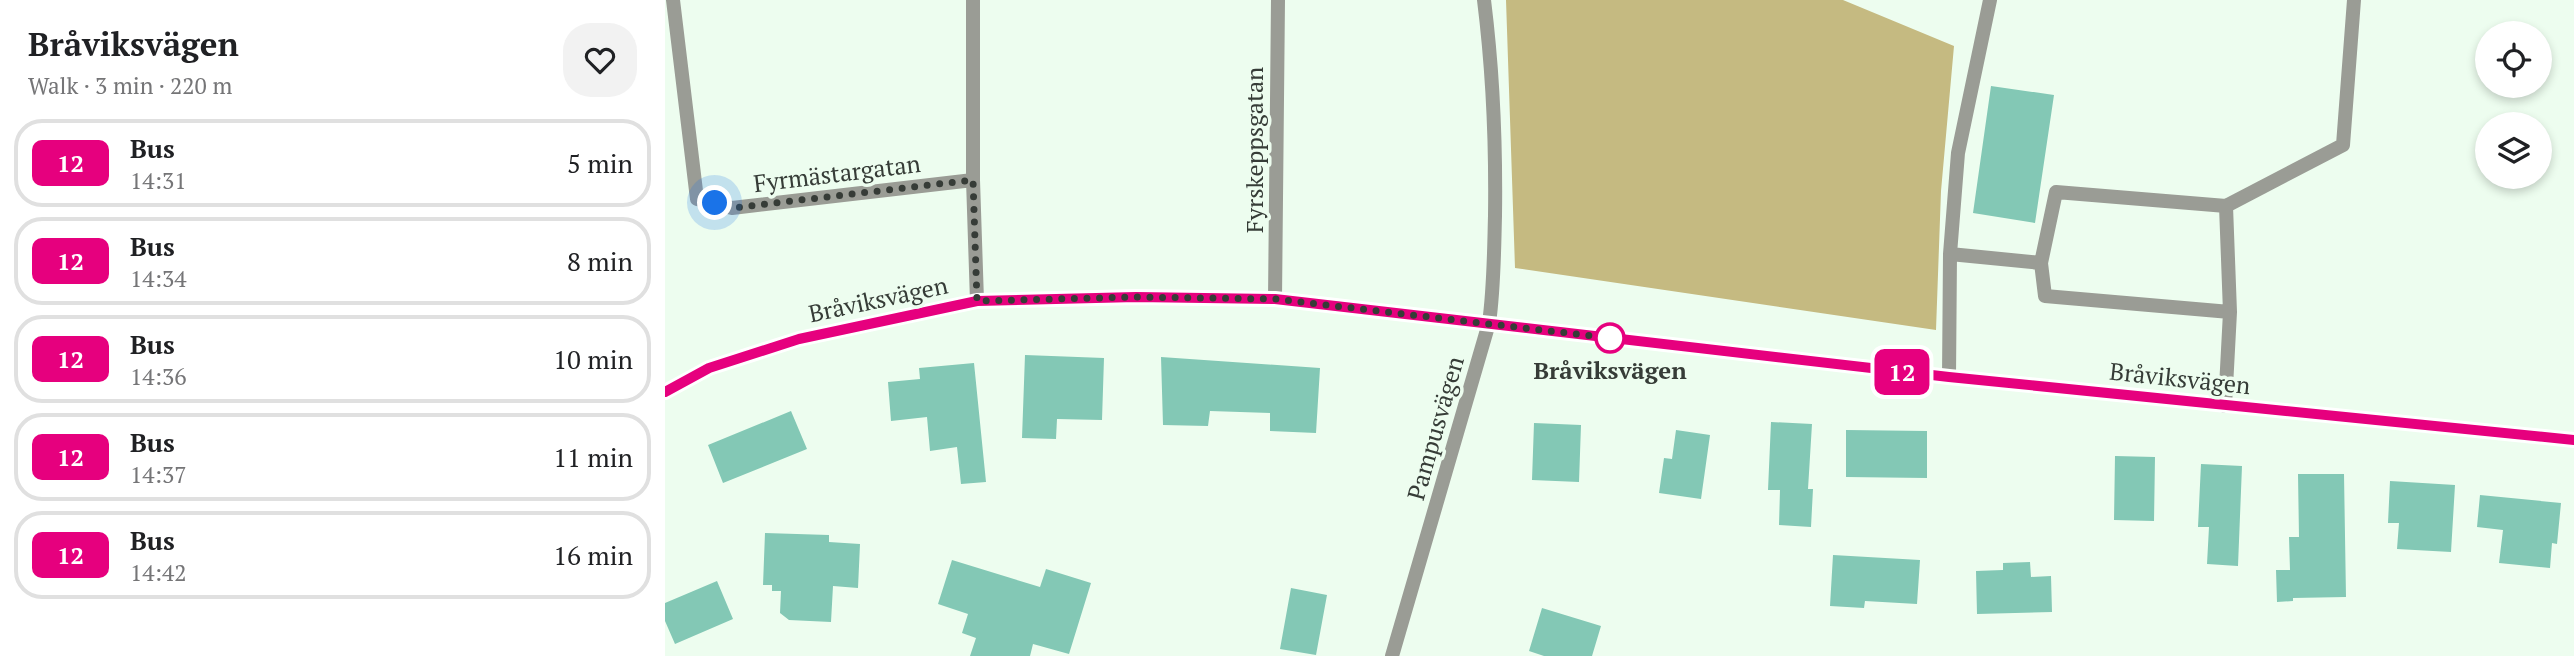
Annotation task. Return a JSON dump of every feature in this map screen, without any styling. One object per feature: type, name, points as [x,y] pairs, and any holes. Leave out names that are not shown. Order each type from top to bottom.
[{"type":"street","name":"Fyrmästargatan","points":[[673,0],[697,199],[732,208],[973,180]]},
{"type":"street","points":[[973,0],[973,180],[977,301]]},
{"type":"street","name":"Fyrskeppsgatan","points":[[1275,299],[1277,0]]},
{"type":"street","name":"Pampusvägen","points":[[1392,656],[1489,323],[1494,293],[1496,171],[1492,60],[1484,0]]},
{"type":"street","points":[[1949,377],[1950,254],[1958,153],[1990,0]]},
{"type":"street","points":[[2230,312],[2045,296],[2041,263],[2056,192],[2226,206],[2343,145],[2354,0]]},
{"type":"street","points":[[2225,406],[2230,312],[2226,206]]},
{"type":"street","points":[[1950,254],[2041,263]]},
{"type":"street","name":"Bråviksvägen","points":[[665,392],[709,368],[799,339],[977,301],[1136,297],[1275,299],[1949,377],[2574,440]]},
{"type":"shaded area","points":[[1506,0],[1843,0],[1954,46],[1941,191],[1936,330],[1515,268]]},
{"type":"building","points":[[1991,86],[2054,95],[2035,223],[1973,213]]},
{"type":"building","points":[[1025,355],[1104,358],[1102,420],[1057,419],[1056,439],[1022,438]]},
{"type":"building","points":[[1161,357],[1320,368],[1316,433],[1270,431],[1270,413],[1210,411],[1208,426],[1163,425]]},
{"type":"building","points":[[974,363],[986,482],[961,484],[957,447],[930,451],[927,417],[891,421],[888,382],[920,379],[919,368]]},
{"type":"building","points":[[791,411],[807,449],[723,483],[708,445]]},
{"type":"building","points":[[1771,422],[1812,424],[1808,489],[1813,489],[1811,527],[1779,525],[1780,490],[1768,490]]},
{"type":"building","points":[[1534,423],[1581,425],[1579,482],[1532,480]]},
{"type":"building","points":[[1676,430],[1710,435],[1701,499],[1659,493],[1664,458],[1672,459]]},
{"type":"building","points":[[1846,430],[1927,431],[1927,478],[1846,477]]},
{"type":"building","points":[[2115,456],[2155,457],[2154,521],[2114,520]]},
{"type":"building","points":[[2201,464],[2242,466],[2238,566],[2207,564],[2209,527],[2198,527]]},
{"type":"building","points":[[2298,474],[2344,474],[2346,597],[2293,598],[2293,601],[2277,602],[2276,570],[2290,570],[2289,537],[2299,537]]},
{"type":"building","points":[[2390,481],[2455,485],[2451,552],[2397,549],[2399,523],[2388,523]]},
{"type":"building","points":[[2480,495],[2561,503],[2557,544],[2552,543],[2550,568],[2499,563],[2503,530],[2477,527]]},
{"type":"building","points":[[765,533],[829,535],[829,542],[860,544],[858,588],[833,586],[831,622],[789,620],[780,613],[781,591],[772,591],[772,585],[763,585]]},
{"type":"building","points":[[1833,555],[1920,560],[1917,604],[1865,601],[1864,608],[1830,606]]},
{"type":"building","points":[[952,560],[1040,587],[1046,569],[1091,583],[1069,654],[1033,644],[1030,656],[970,656],[976,638],[962,633],[968,614],[938,604]]},
{"type":"building","points":[[2030,562],[2031,577],[2051,576],[2052,612],[1977,614],[1976,571],[2003,570],[2003,563]]},
{"type":"building","points":[[717,581],[733,619],[675,644],[665,621],[665,603]]},
{"type":"building","points":[[1291,588],[1327,595],[1316,655],[1280,649]]},
{"type":"building","points":[[1542,608],[1601,626],[1592,656],[1544,656],[1529,651]]},
{"type":"bus line","name":"12","points":[[665,392],[709,368],[799,339],[977,301],[1136,297],[1275,299],[1949,377],[2574,440]]},
{"type":"place","name":"Bråviksvägen","points":[[1610,338]]},
{"type":"route","points":[[715,203],[732,208],[973,180],[977,301],[1136,297],[1275,299],[1610,338]]}]
